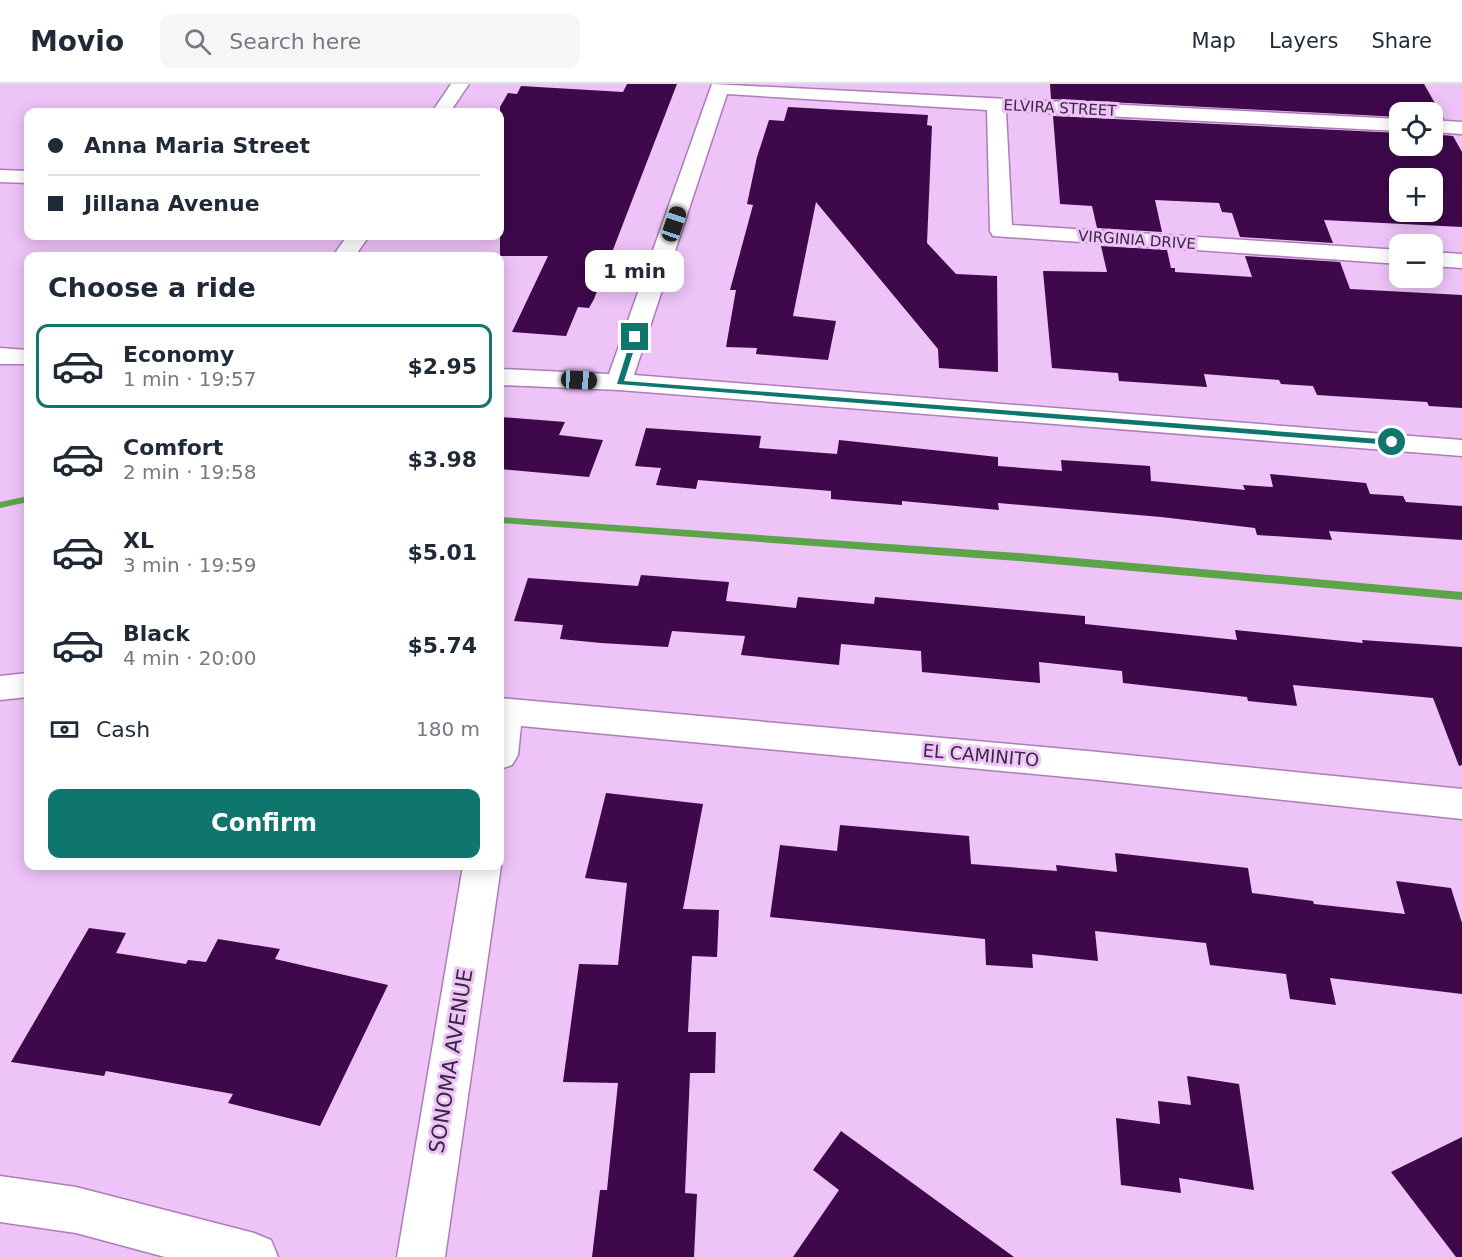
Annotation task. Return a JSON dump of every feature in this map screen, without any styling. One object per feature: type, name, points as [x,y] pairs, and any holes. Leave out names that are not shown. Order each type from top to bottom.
[{"type":"street","points":[[444,108],[460,84]]},
{"type":"street","points":[[619,382],[721,86]]},
{"type":"street","name":"ELVIRA STREET","points":[[721,86],[996,105],[1389,124]]},
{"type":"street","name":"VIRGINIA DRIVE","points":[[996,105],[1001,231],[1389,256]]},
{"type":"street","points":[[1443,127],[1462,128]]},
{"type":"street","points":[[0,176],[24,177]]},
{"type":"street","points":[[1443,260],[1462,261]]},
{"type":"street","points":[[0,356],[24,357]]},
{"type":"street","points":[[504,376],[619,382],[1462,448]]},
{"type":"street","points":[[0,688],[24,685]]},
{"type":"street","name":"EL CAMINITO","points":[[504,711],[1098,766],[1462,804]]},
{"type":"street","name":"SONOMA AVENUE","points":[[421,1257],[481,870]]},
{"type":"street","points":[[0,1199],[76,1210],[254,1257]]},
{"type":"building","points":[[627,84],[677,84],[594,299],[589,308],[578,307],[566,336],[512,332],[548,256],[504,256],[504,252],[500,252],[500,240],[504,240],[504,108],[500,107],[508,93],[517,94],[521,86],[623,92]]},
{"type":"building","points":[[1050,84],[1424,84],[1434,102],[1389,102],[1389,116],[1051,99]]},
{"type":"building","points":[[788,107],[928,115],[927,125],[932,126],[927,243],[956,274],[997,276],[998,372],[939,368],[938,349],[816,202],[793,316],[836,321],[828,360],[756,354],[757,348],[726,347],[736,290],[730,290],[753,205],[747,204],[757,157],[769,120],[784,121]]},
{"type":"building","points":[[1053,116],[1389,132],[1389,156],[1443,156],[1443,135],[1453,136],[1462,152],[1462,227],[1324,220],[1333,243],[1240,237],[1232,213],[1222,212],[1219,203],[1155,200],[1162,232],[1097,228],[1092,206],[1060,204]]},
{"type":"building","points":[[1101,246],[1167,250],[1171,268],[1175,268],[1175,272],[1252,277],[1245,256],[1340,262],[1350,289],[1462,295],[1462,408],[1429,406],[1427,402],[1317,395],[1313,386],[1281,384],[1279,380],[1204,374],[1207,387],[1119,381],[1118,373],[1052,368],[1043,271],[1107,272]]},
{"type":"building","points":[[504,417],[565,422],[559,435],[603,440],[589,477],[504,469]]},
{"type":"building","points":[[646,428],[761,436],[759,448],[837,454],[839,440],[998,457],[998,466],[1062,471],[1061,460],[1150,466],[1151,481],[1245,490],[1243,485],[1273,487],[1270,474],[1366,483],[1370,494],[1403,496],[1406,502],[1462,506],[1462,540],[1329,531],[1332,540],[1257,535],[1255,528],[1161,517],[998,503],[999,510],[902,501],[902,505],[831,499],[831,491],[698,480],[696,489],[656,485],[661,468],[635,466]]},
{"type":"building","points":[[641,575],[729,582],[726,601],[796,608],[798,597],[874,604],[875,597],[1085,616],[1085,624],[1237,640],[1235,630],[1363,643],[1362,640],[1462,647],[1462,765],[1459,766],[1433,698],[1293,685],[1297,706],[1248,701],[1247,697],[1123,683],[1122,671],[1039,662],[1040,683],[922,672],[921,651],[841,644],[839,665],[741,655],[745,636],[672,631],[668,647],[601,643],[560,639],[563,625],[514,621],[528,578],[638,586]]},
{"type":"building","points":[[606,793],[703,804],[683,909],[719,910],[717,957],[692,956],[688,1032],[716,1032],[715,1073],[690,1073],[685,1193],[697,1194],[694,1257],[592,1257],[600,1190],[607,1190],[618,1083],[563,1082],[579,964],[618,965],[627,883],[585,878]]},
{"type":"building","points":[[840,825],[969,836],[971,864],[1057,871],[1056,865],[1117,872],[1115,853],[1248,868],[1252,893],[1313,901],[1314,904],[1405,914],[1396,881],[1451,888],[1462,923],[1462,994],[1330,978],[1336,1005],[1290,999],[1286,974],[1210,965],[1206,943],[1095,931],[1098,961],[1032,954],[1033,968],[986,965],[985,939],[770,917],[780,845],[837,851]]},
{"type":"building","points":[[89,928],[126,933],[116,953],[186,964],[188,960],[206,962],[218,939],[280,949],[275,959],[388,985],[320,1126],[228,1103],[233,1094],[106,1071],[104,1076],[11,1062]]},
{"type":"building","points":[[1187,1076],[1239,1084],[1254,1190],[1179,1178],[1181,1193],[1121,1185],[1116,1118],[1160,1124],[1158,1101],[1191,1105]]},
{"type":"building","points":[[841,1131],[1014,1257],[793,1257],[839,1190],[813,1170]]},
{"type":"building","points":[[1462,1137],[1462,1257],[1456,1257],[1391,1172]]},
{"type":"waterway","points":[[0,505],[24,500]]},
{"type":"waterway","points":[[504,520],[1019,557],[1462,596]]},
{"type":"route","points":[[635,337],[619,382],[1392,442]]}]
